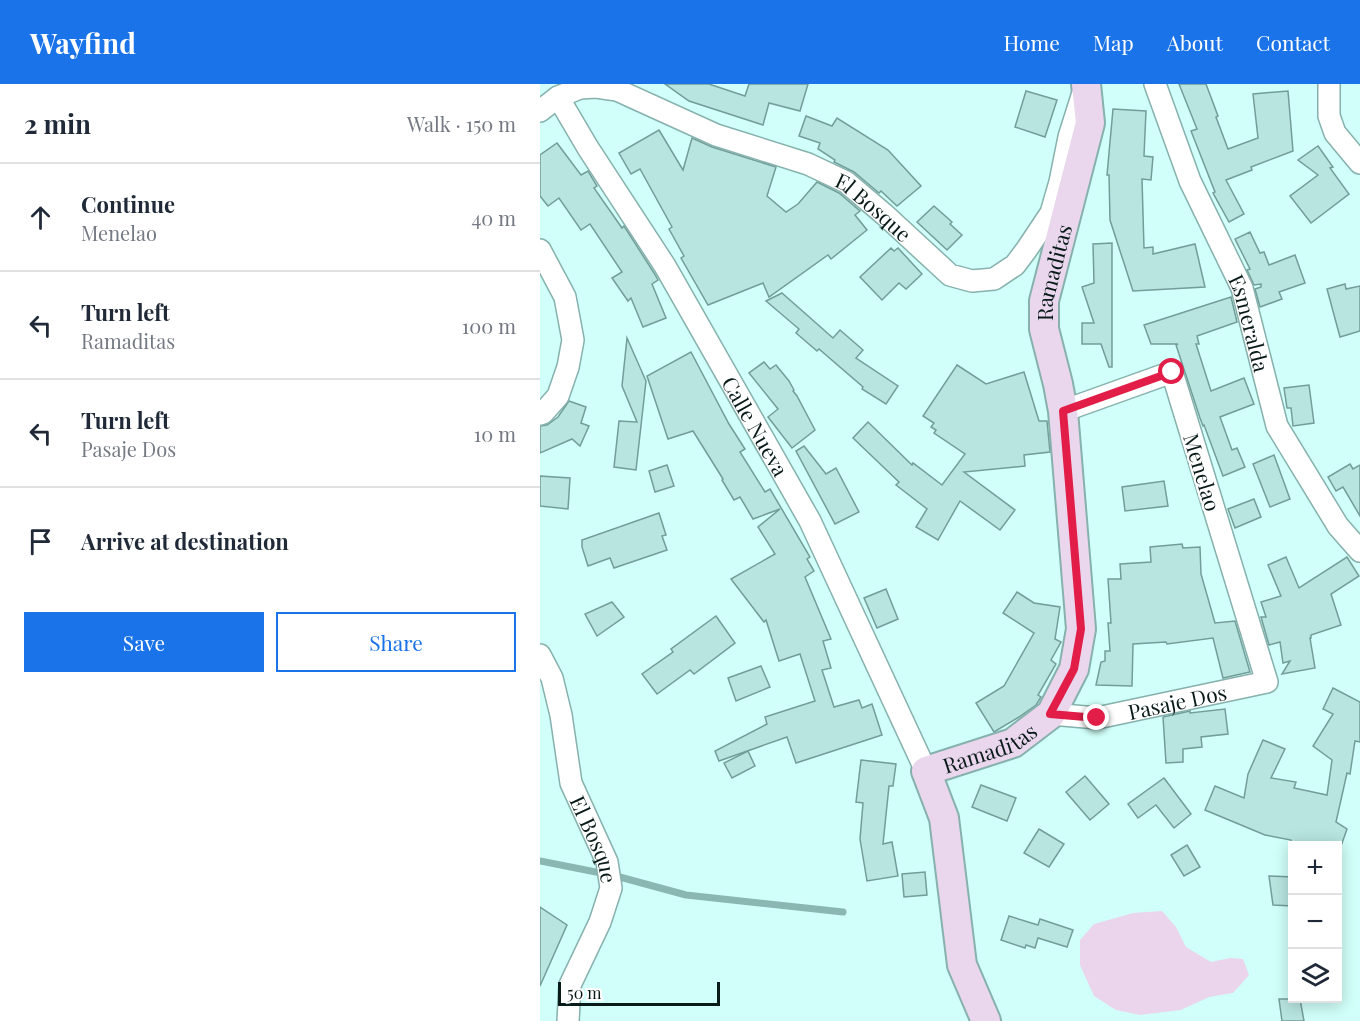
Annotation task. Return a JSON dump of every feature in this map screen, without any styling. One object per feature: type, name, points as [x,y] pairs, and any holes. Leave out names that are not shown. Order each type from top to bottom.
[{"type":"street","name":"Esmeralda","points":[[1155,84],[1190,181],[1242,288],[1277,426],[1338,526],[1360,551]]},
{"type":"street","points":[[1329,84],[1329,116],[1335,132],[1360,163]]},
{"type":"street","name":"El Bosque","points":[[540,111],[558,97],[580,88],[596,87],[617,90],[716,135],[808,164],[846,183],[950,274],[972,281],[994,279],[1015,265],[1051,213],[1085,85]]},
{"type":"street","name":"Ramaditas","points":[[926,771],[1013,743],[1050,714],[1074,669],[1081,629],[1063,411],[1044,329],[1044,301],[1090,123],[1085,85]]},
{"type":"street","name":"Calle Nueva","points":[[558,97],[588,148],[665,266],[810,521],[926,771]]},
{"type":"street","points":[[540,250],[565,297],[573,340],[568,367],[558,396],[540,414]]},
{"type":"street","name":"Menelao","points":[[1063,411],[1172,372],[1268,682]]},
{"type":"street","name":"El Bosque","points":[[540,655],[552,678],[561,715],[571,783],[607,862],[611,888],[600,922],[570,985],[568,1021]]},
{"type":"street","name":"Pasaje Dos","points":[[1050,714],[1097,718],[1268,682]]},
{"type":"street","points":[[926,771],[944,818],[962,965],[986,1021]]},
{"type":"shaded area","points":[[1162,911],[1176,927],[1186,947],[1211,962],[1230,958],[1243,959],[1249,975],[1233,993],[1209,997],[1181,1010],[1140,1015],[1116,1010],[1094,996],[1080,965],[1080,940],[1094,924],[1133,913]]},
{"type":"building","points":[[665,84],[709,84],[745,96],[749,84],[808,84],[800,111],[769,103],[763,125],[689,101]]},
{"type":"building","points":[[1179,84],[1206,84],[1228,149],[1258,138],[1253,94],[1288,91],[1293,151],[1251,167],[1252,170],[1226,180],[1244,214],[1229,222],[1213,193],[1215,192],[1191,131],[1197,129]]},
{"type":"building","points":[[1026,91],[1057,100],[1045,137],[1015,127]]},
{"type":"building","points":[[1113,109],[1146,111],[1144,156],[1153,157],[1151,180],[1142,179],[1144,248],[1153,247],[1153,254],[1195,244],[1205,287],[1133,291],[1110,220],[1109,175],[1107,175]]},
{"type":"building","points":[[806,116],[832,126],[837,118],[888,150],[921,186],[897,206],[881,191],[879,193],[854,172],[834,162],[835,160],[818,149],[820,143],[799,136]]},
{"type":"building","points":[[659,130],[683,170],[692,138],[712,147],[776,167],[767,196],[786,212],[798,204],[817,182],[839,193],[860,211],[855,215],[867,230],[831,259],[828,255],[769,297],[763,283],[708,305],[681,258],[684,256],[669,229],[672,227],[640,169],[631,174],[619,153]]},
{"type":"building","points":[[557,143],[581,175],[588,171],[597,186],[594,188],[622,228],[624,226],[654,273],[658,280],[652,284],[666,318],[643,327],[631,298],[628,301],[612,278],[622,272],[590,224],[581,230],[559,198],[548,206],[540,196],[540,155]]},
{"type":"building","points":[[1318,146],[1333,167],[1330,168],[1349,194],[1311,223],[1290,196],[1318,175],[1298,160]]},
{"type":"building","points":[[934,206],[952,222],[950,224],[962,235],[947,250],[917,222]]},
{"type":"building","points":[[1250,232],[1260,253],[1264,252],[1269,265],[1295,255],[1305,283],[1279,292],[1282,299],[1260,307],[1255,289],[1261,287],[1261,284],[1254,285],[1247,270],[1250,269],[1235,239]]},
{"type":"building","points":[[1112,243],[1112,367],[1109,367],[1101,344],[1082,344],[1082,323],[1094,323],[1082,287],[1094,283],[1093,244]]},
{"type":"building","points":[[891,248],[894,251],[898,248],[922,274],[906,289],[899,283],[882,300],[860,277]]},
{"type":"building","points":[[1345,284],[1346,289],[1360,286],[1360,331],[1340,337],[1327,289]]},
{"type":"building","points":[[782,293],[833,338],[840,330],[863,350],[856,358],[898,386],[886,404],[862,389],[863,387],[819,349],[817,351],[796,333],[799,329],[766,301]]},
{"type":"building","points":[[1231,297],[1237,322],[1197,336],[1199,344],[1196,344],[1211,391],[1244,378],[1254,404],[1220,417],[1232,450],[1237,448],[1245,467],[1223,476],[1200,418],[1176,345],[1178,344],[1151,344],[1144,325]]},
{"type":"building","points":[[627,338],[646,381],[636,470],[614,467],[619,421],[637,422],[622,386]]},
{"type":"building","points":[[691,352],[729,424],[745,449],[740,452],[765,492],[770,489],[810,557],[807,559],[814,571],[805,577],[831,639],[823,641],[831,668],[822,670],[834,707],[859,700],[862,708],[872,704],[882,735],[796,763],[787,737],[719,761],[715,751],[767,724],[765,717],[815,701],[800,654],[779,661],[766,620],[764,622],[731,579],[775,554],[758,527],[780,509],[753,519],[740,497],[734,500],[693,431],[668,439],[647,376]]},
{"type":"building","points":[[764,362],[770,369],[776,365],[789,381],[815,430],[792,448],[768,417],[778,409],[749,373]]},
{"type":"building","points":[[957,365],[986,384],[1024,372],[1039,421],[1047,421],[1050,452],[1024,455],[1025,466],[964,472],[1015,510],[1000,530],[960,501],[938,540],[916,527],[927,509],[896,485],[899,482],[853,438],[868,422],[912,465],[913,463],[942,485],[965,454],[934,433],[936,430],[931,427],[934,423],[923,416]]},
{"type":"building","points":[[1309,385],[1314,423],[1293,426],[1291,408],[1287,408],[1284,388]]},
{"type":"building","points":[[569,401],[586,407],[581,423],[589,426],[580,446],[572,439],[540,453],[540,426],[547,425],[558,417]]},
{"type":"building","points":[[804,446],[826,474],[836,468],[859,512],[835,524],[796,451]]},
{"type":"building","points":[[1274,455],[1290,499],[1270,507],[1253,464]]},
{"type":"building","points":[[1350,464],[1353,469],[1360,465],[1360,516],[1343,487],[1336,491],[1328,477]]},
{"type":"building","points":[[667,465],[674,486],[655,492],[649,471]]},
{"type":"building","points":[[540,476],[570,478],[568,509],[540,506]]},
{"type":"building","points":[[1164,481],[1168,506],[1125,511],[1122,487]]},
{"type":"building","points":[[1254,499],[1261,517],[1235,528],[1228,509]]},
{"type":"building","points":[[659,513],[666,535],[662,536],[667,550],[614,568],[610,558],[588,566],[582,540]]},
{"type":"building","points":[[1182,544],[1183,548],[1200,547],[1201,574],[1215,623],[1235,621],[1250,672],[1223,678],[1213,638],[1167,644],[1166,642],[1133,644],[1132,686],[1096,685],[1101,662],[1105,661],[1105,651],[1110,651],[1108,579],[1121,579],[1120,564],[1151,562],[1150,547]]},
{"type":"building","points":[[1286,557],[1299,588],[1347,557],[1359,576],[1331,594],[1341,625],[1311,635],[1315,668],[1282,674],[1290,661],[1283,663],[1280,642],[1269,645],[1261,617],[1266,617],[1261,602],[1281,596],[1268,565]]},
{"type":"building","points":[[886,589],[898,619],[877,628],[864,598]]},
{"type":"building","points":[[1017,592],[1034,603],[1060,607],[1055,639],[1061,642],[1051,660],[1056,664],[1038,695],[1041,697],[1036,705],[994,732],[976,703],[1004,686],[1034,633],[1003,613]]},
{"type":"building","points":[[612,602],[624,617],[597,636],[585,614]]},
{"type":"building","points":[[716,616],[735,643],[694,674],[690,670],[657,694],[642,674],[673,652],[671,649]]},
{"type":"building","points":[[761,666],[770,687],[736,701],[728,678]]},
{"type":"building","points":[[1333,688],[1360,702],[1360,742],[1355,741],[1350,774],[1347,773],[1336,822],[1347,829],[1342,843],[1342,841],[1291,841],[1265,835],[1205,810],[1215,786],[1244,798],[1248,774],[1263,740],[1285,749],[1271,778],[1296,782],[1294,788],[1327,795],[1332,760],[1313,746],[1333,714],[1323,709]]},
{"type":"building","points":[[1225,709],[1228,734],[1201,737],[1202,747],[1183,749],[1183,762],[1166,763],[1163,717],[1190,711],[1190,713]]},
{"type":"building","points":[[748,751],[755,766],[732,778],[724,763]]},
{"type":"building","points":[[861,760],[896,764],[893,786],[889,786],[883,844],[892,842],[898,876],[867,881],[860,839],[863,803],[856,802]]},
{"type":"building","points":[[1085,776],[1109,804],[1090,820],[1066,792]]},
{"type":"building","points":[[1164,778],[1191,814],[1174,828],[1156,805],[1138,818],[1128,804]]},
{"type":"building","points":[[981,785],[1016,798],[1007,821],[972,807]]},
{"type":"building","points":[[1039,829],[1064,844],[1049,867],[1024,853]]},
{"type":"building","points":[[1187,845],[1200,867],[1184,876],[1171,855]]},
{"type":"building","points":[[925,872],[927,895],[904,897],[902,874]]},
{"type":"building","points":[[1269,876],[1288,877],[1288,906],[1273,905]]},
{"type":"building","points":[[540,907],[567,925],[540,986]]},
{"type":"building","points":[[1009,916],[1038,925],[1040,919],[1073,930],[1067,947],[1038,938],[1035,948],[1026,945],[1025,948],[1001,940]]},
{"type":"building","points":[[1279,999],[1288,999],[1288,1003],[1301,1003],[1304,1021],[1282,1021]]},
{"type":"waterway","points":[[540,861],[616,876],[686,895],[843,912]]},
{"type":"route","points":[[1097,718],[1050,714],[1074,669],[1081,629],[1063,411],[1172,372]]}]
